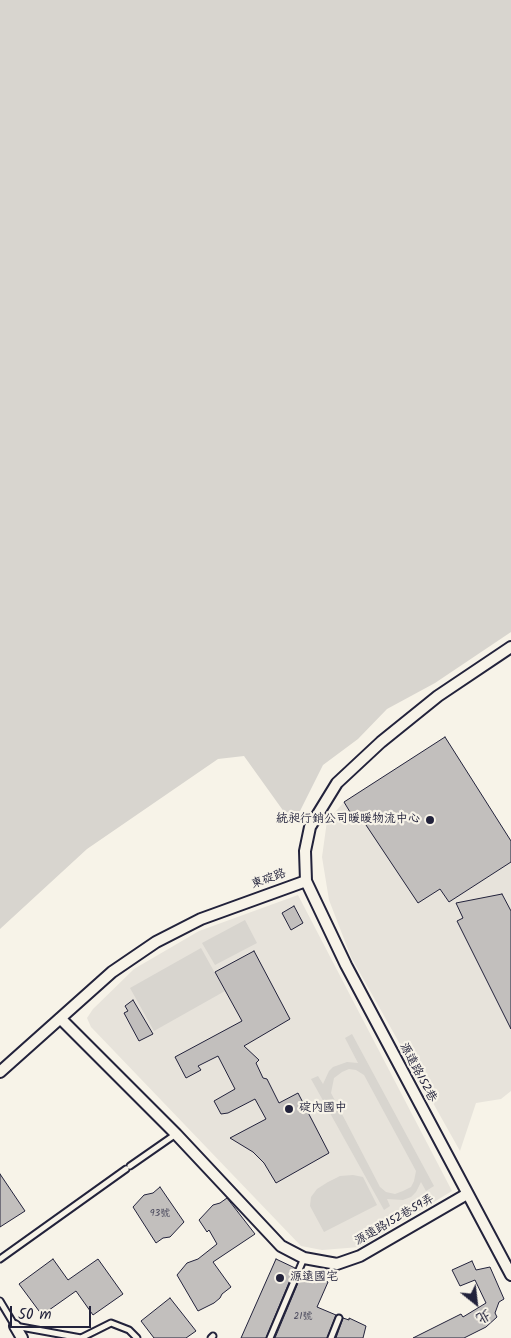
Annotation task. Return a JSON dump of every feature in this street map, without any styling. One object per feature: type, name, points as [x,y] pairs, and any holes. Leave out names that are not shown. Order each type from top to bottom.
[{"type":"street","name":"東碇路","points":[[0,1072],[112,972],[156,942],[201,918],[306,881],[305,851],[310,827],[336,782],[381,742],[438,696],[511,647]]},
{"type":"street","name":"源遠路152巷","points":[[306,881],[346,965],[511,1276]]},
{"type":"street","name":"源遠路152巷59弄","points":[[61,1019],[176,1134],[282,1246],[304,1258],[336,1264],[360,1256],[467,1194]]},
{"type":"street","points":[[10,1338],[15,1326]]},
{"type":"street","points":[[15,1326],[22,1338]]},
{"type":"lane","points":[[0,1259],[176,1134]]},
{"type":"lane","points":[[270,1338],[304,1258]]},
{"type":"lane","points":[[0,1301],[15,1326],[81,1338],[111,1323],[129,1330],[137,1338]]},
{"type":"lane","points":[[330,1338],[339,1318]]},
{"type":"shaded area","points":[[0,0],[511,0],[511,632],[435,683],[387,709],[358,739],[323,765],[292,823],[244,756],[218,759],[87,849],[0,929]]},
{"type":"shaded area","points":[[344,802],[356,822],[362,819],[418,903],[440,889],[449,902],[511,862],[511,1091],[501,1099],[476,1103],[460,1151],[351,957],[329,900],[322,857],[327,821]]},
{"type":"shaded area","name":"碇內國中","points":[[298,895],[452,1191],[360,1247],[322,1250],[301,1246],[91,1027],[87,1018],[93,1009],[134,969],[199,931]]},
{"type":"shaded area","points":[[245,920],[257,943],[215,965],[202,943]]},
{"type":"shaded area","points":[[201,948],[225,991],[154,1031],[130,988]]},
{"type":"shaded area","points":[[352,1034],[434,1186],[426,1191],[421,1182],[411,1197],[403,1200],[387,1199],[390,1206],[384,1210],[311,1079],[318,1076],[323,1084],[333,1067],[347,1062],[358,1063],[345,1038]],"holes":[[[349,1069],[356,1070],[364,1075],[416,1171],[411,1187],[395,1194],[386,1192],[380,1187],[331,1093],[334,1078]]]},
{"type":"shaded area","points":[[353,1175],[363,1177],[377,1205],[324,1232],[310,1206],[311,1197],[317,1189],[328,1182],[340,1176]]},
{"type":"building","name":"統昶行銷公司暖暖物流中心","points":[[445,737],[511,841],[511,862],[449,902],[440,889],[418,903],[362,819],[356,822],[344,802]]},
{"type":"building","points":[[502,894],[511,911],[511,1029],[457,921],[463,918],[456,903]]},
{"type":"building","points":[[294,906],[303,923],[291,930],[282,913]]},
{"type":"building","points":[[254,951],[290,1019],[244,1046],[259,1060],[256,1063],[263,1078],[267,1079],[279,1103],[298,1093],[329,1153],[276,1183],[264,1163],[253,1152],[230,1138],[266,1119],[255,1099],[228,1113],[221,1114],[214,1101],[235,1089],[218,1056],[198,1066],[201,1070],[186,1078],[175,1057],[242,1021],[215,972]]},
{"type":"building","points":[[133,1000],[153,1034],[139,1041],[124,1013],[128,1011],[125,1006]]},
{"type":"building","points":[[0,1174],[25,1211],[0,1227]]},
{"type":"building","points":[[160,1187],[184,1222],[170,1237],[163,1238],[156,1243],[133,1207],[144,1195],[153,1193]]},
{"type":"building","points":[[227,1198],[255,1234],[213,1262],[231,1287],[214,1303],[198,1311],[177,1275],[187,1263],[198,1259],[217,1244],[209,1230],[207,1232],[199,1220],[213,1205]]},
{"type":"building","points":[[53,1259],[68,1280],[98,1259],[123,1294],[93,1315],[76,1291],[42,1315],[19,1284]]},
{"type":"building","points":[[276,1259],[295,1268],[266,1338],[241,1338]]},
{"type":"building","points":[[472,1261],[476,1270],[490,1267],[504,1299],[499,1302],[495,1313],[497,1317],[486,1327],[464,1338],[413,1338],[461,1314],[463,1317],[486,1303],[475,1280],[460,1286],[452,1270]]},
{"type":"building","points":[[303,1271],[328,1282],[317,1307],[336,1315],[327,1338],[275,1338]]},
{"type":"building","points":[[170,1298],[196,1331],[186,1338],[154,1338],[141,1321]]},
{"type":"building","name":"源遠國宅","points":[[343,1318],[349,1320],[349,1318],[366,1326],[363,1338],[336,1338]]},
{"type":"place","name":"統昶行銷公司暖暖物流中心","points":[[430,820]]},
{"type":"place","name":"碇內國中","points":[[289,1109]]},
{"type":"place","name":"源遠國宅","points":[[280,1278]]}]
